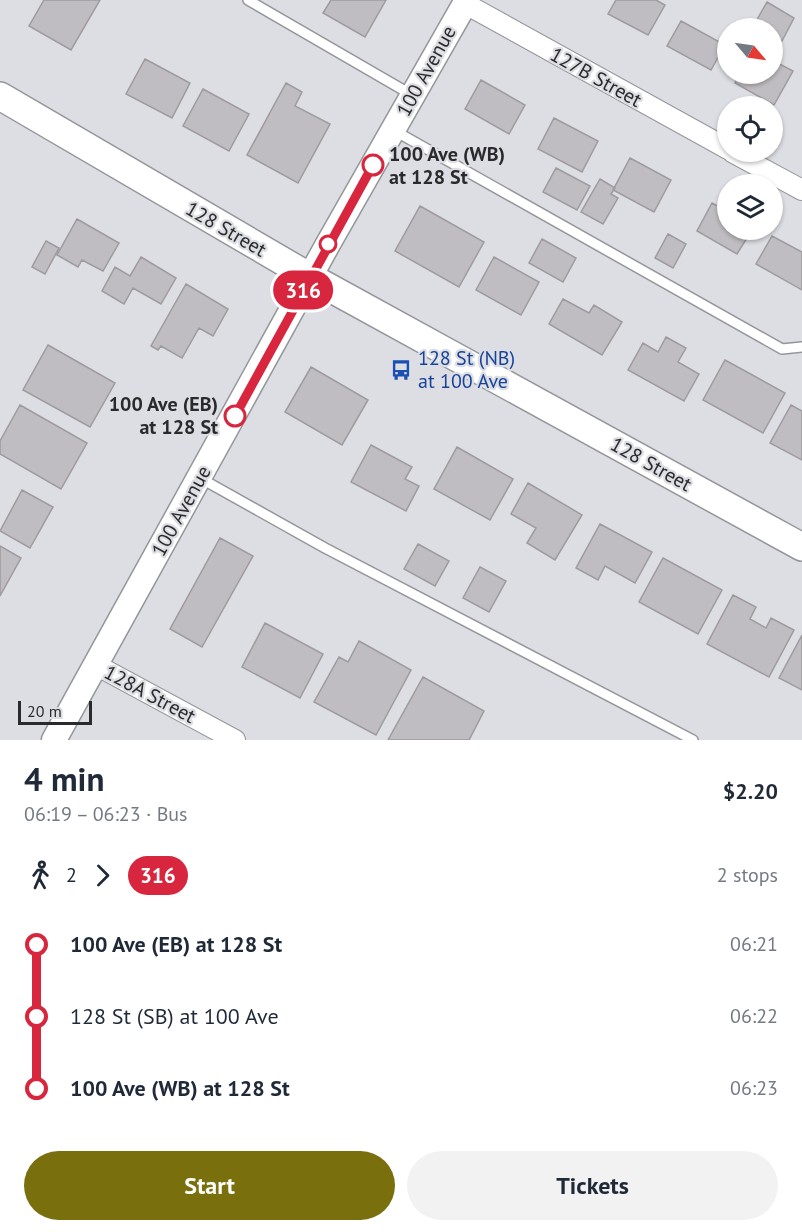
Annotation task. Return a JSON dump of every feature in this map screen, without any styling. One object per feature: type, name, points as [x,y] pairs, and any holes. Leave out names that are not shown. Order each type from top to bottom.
[{"type":"main road","name":"128 Street","points":[[0,96],[310,277],[802,547]]},
{"type":"street","name":"100 Avenue","points":[[54,740],[465,2]]},
{"type":"street","name":"127B Street","points":[[465,2],[717,143]]},
{"type":"street","points":[[750,162],[802,190]]},
{"type":"street","name":"128A Street","points":[[96,665],[236,740]]},
{"type":"lane","points":[[248,0],[412,95]]},
{"type":"lane","points":[[393,130],[782,349],[802,347]]},
{"type":"lane","points":[[200,478],[325,548],[693,740]]},
{"type":"building","points":[[44,0],[100,0],[71,50],[29,26]]},
{"type":"building","points":[[331,0],[386,0],[365,37],[323,13]]},
{"type":"building","points":[[616,0],[656,0],[665,5],[648,35],[608,14]]},
{"type":"building","points":[[767,2],[794,18],[783,39],[783,18],[758,18]]},
{"type":"building","points":[[681,21],[717,41],[717,59],[711,70],[667,46]]},
{"type":"building","points":[[145,59],[190,83],[172,118],[126,94]]},
{"type":"building","points":[[783,66],[793,71],[779,96],[758,96],[737,84],[783,84]]},
{"type":"building","points":[[481,80],[525,105],[509,134],[465,109]]},
{"type":"building","points":[[286,83],[302,92],[295,106],[330,124],[298,183],[247,155]]},
{"type":"building","points":[[203,89],[249,114],[229,151],[183,126]]},
{"type":"building","points":[[554,118],[598,141],[582,172],[538,149]]},
{"type":"building","points":[[630,158],[671,180],[654,212],[613,190]]},
{"type":"building","points":[[556,168],[590,186],[577,210],[543,192]]},
{"type":"building","points":[[600,179],[615,188],[611,194],[618,198],[603,224],[581,212]]},
{"type":"building","points":[[712,203],[717,206],[717,240],[746,240],[737,254],[697,231]]},
{"type":"building","points":[[420,206],[484,242],[459,287],[395,251]]},
{"type":"building","points":[[77,219],[119,243],[103,271],[82,260],[78,267],[57,255]]},
{"type":"building","points":[[668,234],[686,244],[673,268],[655,258]]},
{"type":"building","points":[[542,239],[576,258],[563,282],[529,263]]},
{"type":"building","points":[[770,240],[780,240],[802,252],[802,290],[756,264]]},
{"type":"building","points":[[46,241],[59,248],[45,274],[32,267]]},
{"type":"building","points":[[141,257],[176,278],[161,304],[133,288],[124,304],[102,291],[115,267],[130,276]]},
{"type":"building","points":[[494,257],[539,282],[521,315],[476,290]]},
{"type":"building","points":[[186,284],[228,309],[213,336],[199,328],[182,358],[161,346],[158,350],[151,346]]},
{"type":"building","points":[[563,299],[589,313],[594,305],[622,322],[602,355],[549,324]]},
{"type":"building","points":[[666,337],[686,348],[678,362],[699,374],[684,401],[628,370],[643,343],[658,352]]},
{"type":"building","points":[[48,345],[115,383],[90,427],[23,390]]},
{"type":"building","points":[[725,360],[785,393],[763,433],[703,400]]},
{"type":"building","points":[[311,367],[368,400],[342,445],[285,412]]},
{"type":"building","points":[[20,405],[87,443],[61,489],[0,454],[0,441]]},
{"type":"building","points":[[791,405],[802,411],[802,460],[770,443]]},
{"type":"building","points":[[371,445],[412,467],[405,479],[419,486],[406,511],[351,482]]},
{"type":"building","points":[[457,447],[513,479],[490,520],[434,489]]},
{"type":"building","points":[[528,483],[582,515],[555,560],[527,543],[536,528],[511,514]]},
{"type":"building","points":[[22,490],[53,507],[30,548],[0,531]]},
{"type":"building","points":[[600,524],[652,552],[635,583],[605,566],[598,580],[576,568]]},
{"type":"building","points":[[220,538],[253,556],[202,647],[170,629]]},
{"type":"building","points":[[418,544],[449,561],[435,586],[404,569]]},
{"type":"building","points":[[0,546],[21,558],[0,596]]},
{"type":"building","points":[[663,558],[722,590],[698,634],[639,602]]},
{"type":"building","points":[[480,567],[506,581],[489,612],[463,598]]},
{"type":"building","points":[[733,595],[756,607],[750,619],[766,628],[771,618],[794,630],[769,677],[707,644]]},
{"type":"building","points":[[265,623],[323,654],[300,698],[242,667]]},
{"type":"building","points":[[802,635],[802,690],[779,678]]},
{"type":"building","points":[[359,641],[411,670],[376,735],[314,702],[339,657],[348,662]]},
{"type":"building","points":[[423,677],[484,711],[469,740],[388,740]]},
{"type":"bus line","name":"316","points":[[235,416],[373,165]]},
{"type":"place","name":"100 Ave (WB) at 128 St","points":[[373,165]]},
{"type":"place","name":"128 St (NB) at 100 Ave","points":[[401,370]]},
{"type":"place","name":"100 Ave (EB) at 128 St","points":[[235,416]]}]
